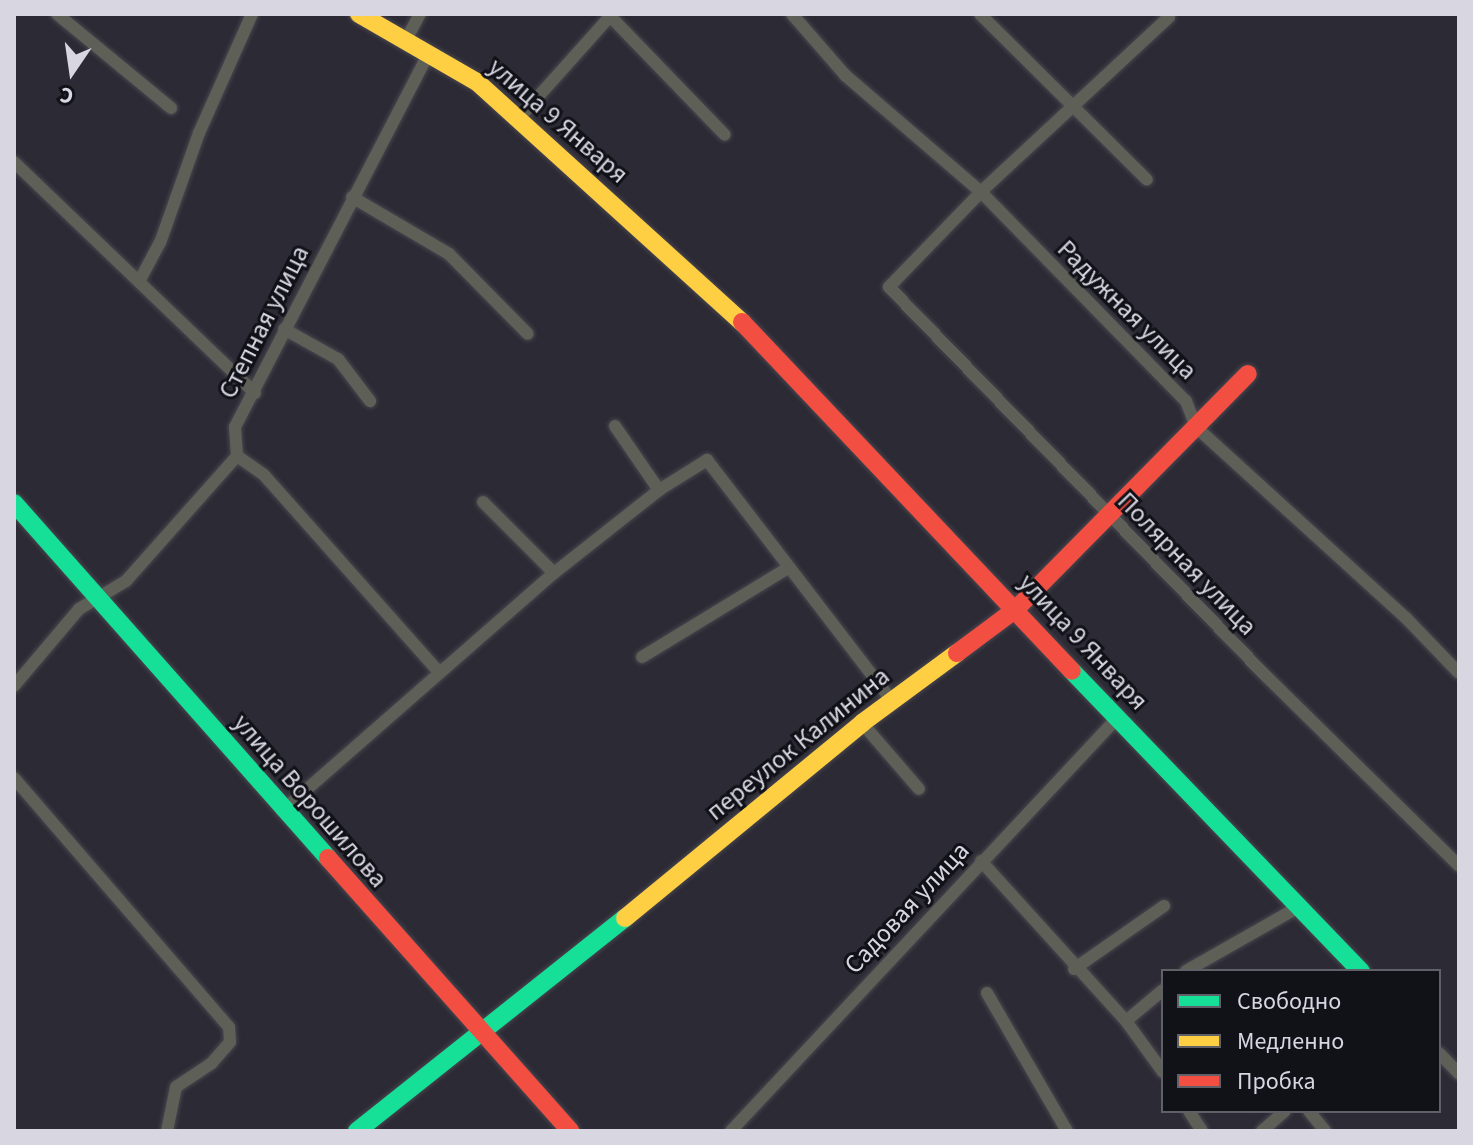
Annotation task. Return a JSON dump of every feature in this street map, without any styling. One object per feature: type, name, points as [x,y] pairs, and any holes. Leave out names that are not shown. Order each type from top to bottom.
[{"type":"street","points":[[57,14],[171,108]]},
{"type":"street","points":[[141,278],[252,14]]},
{"type":"street","name":"улица 9 Января","points":[[359,14],[429,52],[520,117],[708,289],[906,489],[1226,828],[1297,908]]},
{"type":"street","points":[[406,40],[420,14]]},
{"type":"street","name":"Радужная улица","points":[[792,14],[845,75],[981,192],[1186,401],[1196,427],[1406,618],[1459,673]]},
{"type":"street","points":[[980,14],[1147,180]]},
{"type":"street","points":[[520,117],[611,15],[725,135]]},
{"type":"street","points":[[981,192],[1168,16]]},
{"type":"street","name":"Степная улица","points":[[237,456],[235,427],[429,52]]},
{"type":"street","points":[[14,162],[141,278],[255,393]]},
{"type":"street","name":"Полярная улица","points":[[981,192],[889,287],[1111,517],[1459,866]]},
{"type":"street","points":[[352,197],[449,254],[528,334]]},
{"type":"street","points":[[284,329],[338,359],[370,401]]},
{"type":"street","name":"переулок Калинина","points":[[357,1131],[484,1034],[862,723],[1016,609],[1111,517],[1248,374]]},
{"type":"street","points":[[615,426],[659,490]]},
{"type":"street","points":[[14,686],[79,609],[126,581],[237,456],[264,475],[438,671]]},
{"type":"street","points":[[282,811],[438,671],[554,573],[659,490],[707,460],[892,701]]},
{"type":"street","points":[[483,502],[554,573]]},
{"type":"street","name":"улица Ворошилова","points":[[14,503],[100,597],[282,811],[484,1034],[563,1128]]},
{"type":"street","points":[[642,657],[788,568]]},
{"type":"street","name":"Садовая улица","points":[[731,1131],[1118,717]]},
{"type":"street","points":[[862,723],[919,789]]},
{"type":"street","points":[[14,778],[229,1027],[230,1042],[221,1053],[176,1087],[167,1131]]},
{"type":"street","points":[[981,861],[1074,969],[1126,1021],[1161,1069]]},
{"type":"street","points":[[1074,969],[1164,906]]},
{"type":"street","points":[[1190,969],[1297,908],[1359,969]]},
{"type":"street","points":[[1126,1021],[1161,992]]},
{"type":"street","points":[[987,993],[1067,1131]]},
{"type":"street","points":[[1441,1055],[1459,1074]]},
{"type":"street","points":[[1190,1113],[1202,1131]]},
{"type":"street","points":[[1262,1131],[1283,1113]]},
{"type":"street","points":[[1311,1113],[1325,1131]]},
{"type":"traffic: fast","points":[[14,503],[328,858]]},
{"type":"traffic: fast","points":[[1072,671],[1359,969]]},
{"type":"traffic: fast","points":[[357,1131],[625,918]]},
{"type":"traffic: slow","points":[[359,14],[477,82],[742,322]]},
{"type":"traffic: slow","points":[[625,918],[862,723],[957,653]]},
{"type":"traffic: jam","points":[[742,322],[1072,671]]},
{"type":"traffic: jam","points":[[957,653],[1016,609],[1248,374]]},
{"type":"traffic: jam","points":[[328,858],[570,1131]]}]
